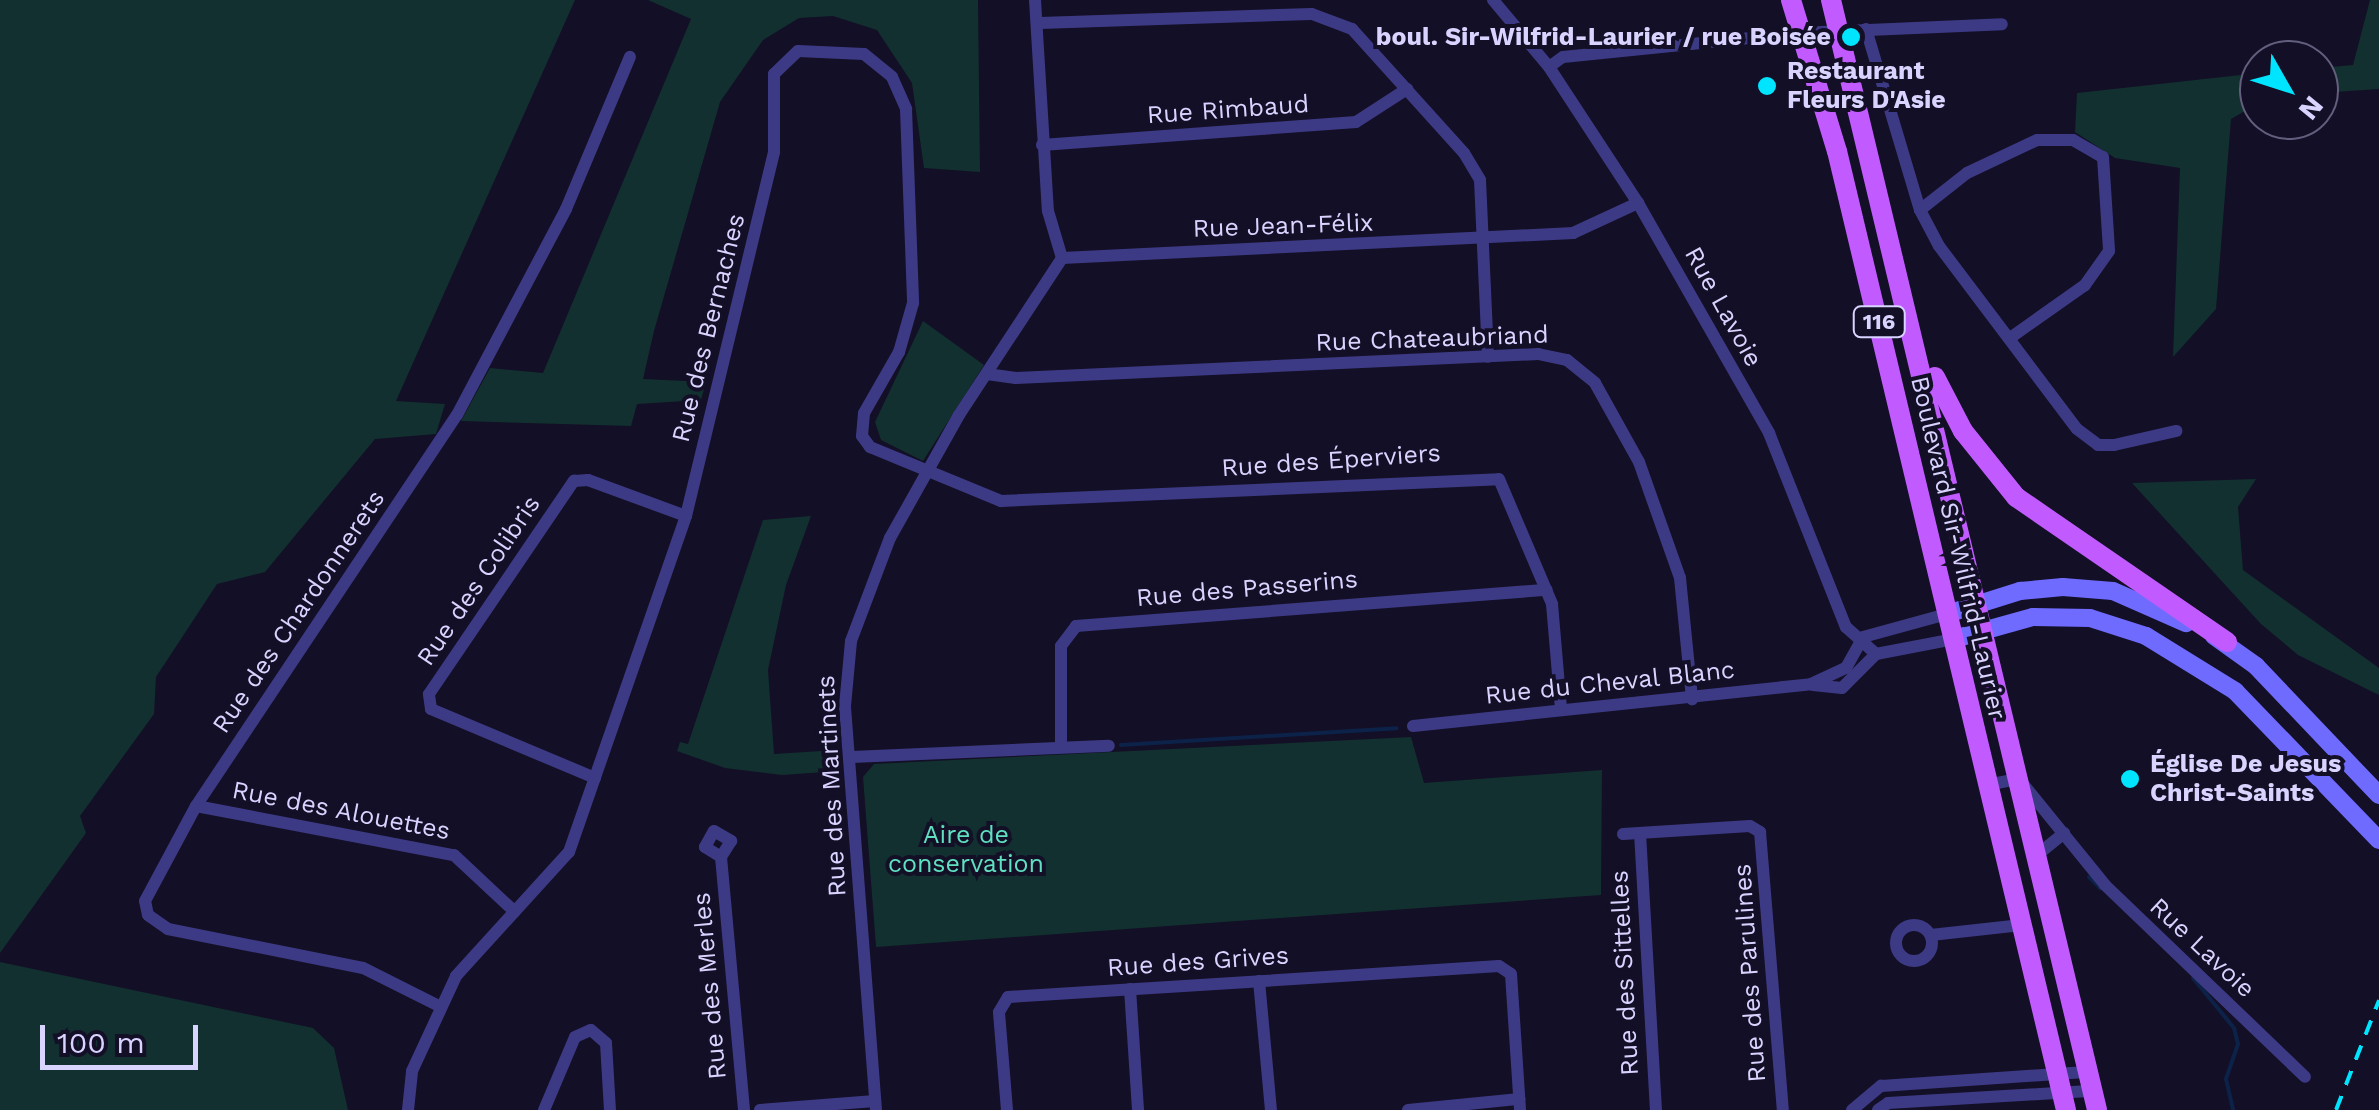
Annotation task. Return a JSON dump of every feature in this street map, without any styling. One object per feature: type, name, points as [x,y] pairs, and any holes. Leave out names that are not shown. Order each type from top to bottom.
[{"type":"main road","name":"Boulevard Sir-Wilfrid-Laurier","points":[[1791,0],[1837,151],[2061,1092]]},
{"type":"main road","name":"Boulevard Sir-Wilfrid-Laurier","points":[[1831,0],[1986,631],[2093,1091]]},
{"type":"main road","points":[[1908,307],[1944,398],[2016,498],[2227,642]]},
{"type":"street","points":[[986,374],[1062,258],[1048,211],[1042,145],[1040,24],[1035,0]]},
{"type":"street","name":"Rue Lavoie","points":[[1494,0],[1549,67],[1638,203],[1769,433],[1841,615],[1858,642],[1876,654]]},
{"type":"street","points":[[1040,24],[1328,16],[1352,29],[1474,167],[1486,240],[1488,357]]},
{"type":"street","points":[[1549,67],[1564,57],[1799,33],[2002,24]]},
{"type":"street","points":[[1866,29],[1920,210],[1938,246],[2077,429],[2098,445],[2176,431]]},
{"type":"street","name":"Rue des Bernaches","points":[[408,1110],[412,1071],[439,1006],[463,966],[562,866],[595,778],[686,516],[774,152],[774,74],[798,51],[864,54],[892,77],[906,110],[913,303],[905,339],[860,426],[870,447],[928,475]]},
{"type":"street","name":"Rue des Chardonnerets","points":[[439,1006],[363,968],[156,922],[145,901],[196,806],[457,415],[566,209],[630,57]]},
{"type":"street","name":"Rue Rimbaud","points":[[1042,145],[1356,122],[1407,89]]},
{"type":"street","points":[[1920,210],[1967,173],[2037,140],[2073,140],[2103,157],[2109,251],[2084,285],[2010,338]]},
{"type":"street","name":"Rue Jean-Félix","points":[[1062,258],[1574,233],[1638,203]]},
{"type":"street","name":"Rue Chateaubriand","points":[[986,374],[1016,378],[1488,357],[1554,356],[1578,365],[1595,383],[1639,462],[1680,578],[1692,700]]},
{"type":"street","name":"Rue des Martinets","points":[[875,1106],[846,670],[859,609],[928,475],[986,374]]},
{"type":"street","name":"Rue des Éperviers","points":[[928,475],[978,496],[1044,502],[1488,475],[1510,493],[1547,590],[1561,710]]},
{"type":"street","name":"Rue des Colibris","points":[[595,778],[431,709],[429,694],[574,482],[588,480],[686,516]]},
{"type":"street","points":[[1858,642],[1978,604],[2063,587],[2113,591],[2227,642],[2304,712],[2379,795]]},
{"type":"street","name":"Rue des Passerins","points":[[1061,748],[1061,646],[1076,626],[1547,590]]},
{"type":"street","points":[[1954,639],[2033,616],[2090,618],[2146,636],[2235,691],[2378,839]]},
{"type":"street","name":"Rue du Cheval Blanc","points":[[1413,726],[1692,700],[1811,684],[1849,685],[1876,654],[1954,639]]},
{"type":"street","name":"Rue du Cheval Blanc","points":[[1811,684],[1846,668],[1858,642]]},
{"type":"street","points":[[852,758],[1108,746]]},
{"type":"street","points":[[1987,785],[2020,779]]},
{"type":"street","name":"Rue Lavoie","points":[[2020,779],[2158,940],[2305,1077]]},
{"type":"street","name":"Rue des Alouettes","points":[[196,806],[454,855],[515,912]]},
{"type":"street","name":"Rue des Parulines","points":[[1640,832],[1750,826],[1760,832],[1783,1110]]},
{"type":"street","points":[[1623,834],[1640,832]]},
{"type":"street","name":"Rue des Sittelles","points":[[1640,832],[1656,1110]]},
{"type":"street","points":[[2036,855],[2064,833]]},
{"type":"street","name":"Rue des Merles","points":[[722,858],[744,1110]]},
{"type":"street","points":[[1930,935],[2021,925]]},
{"type":"street","name":"Rue des Grives","points":[[1007,1110],[1002,1003],[1017,995],[1506,968],[1519,1105]]},
{"type":"street","points":[[1259,981],[1272,1110]]},
{"type":"street","points":[[1130,989],[1138,1110]]},
{"type":"street","points":[[544,1110],[575,1038],[590,1030],[606,1044],[610,1110]]},
{"type":"street","points":[[1852,1110],[1874,1088],[1904,1084],[2093,1091]]},
{"type":"street","points":[[1904,1084],[1904,1102]]},
{"type":"street","points":[[1878,1110],[1904,1102],[2093,1091]]},
{"type":"street","points":[[1408,1110],[1519,1105]]},
{"type":"street","points":[[760,1110],[875,1106]]},
{"type":"green space","points":[[0,0],[575,0],[396,401],[445,404],[436,434],[375,439],[265,572],[217,584],[156,677],[154,714],[80,816],[86,833],[0,953]]},
{"type":"green space","points":[[648,0],[978,0],[980,172],[924,168],[912,83],[877,30],[833,16],[799,18],[763,40],[720,102],[654,331],[643,379],[706,382],[701,400],[637,404],[631,426],[461,421],[490,368],[543,373],[691,19]]},
{"type":"green space","points":[[2370,0],[2379,0],[2379,89],[2339,92],[2339,66],[2353,65]]},
{"type":"green space","points":[[2239,75],[2239,114],[2231,119],[2216,309],[2173,357],[2180,168],[2115,158],[2075,132],[2077,93]]},
{"type":"green space","points":[[923,321],[984,365],[923,461],[881,440],[875,422]]},
{"type":"green space","points":[[2256,479],[2238,507],[2243,570],[2379,668],[2379,695],[2298,655],[2261,624],[2132,483]]},
{"type":"green space","points":[[811,516],[786,585],[768,670],[774,754],[837,750],[839,771],[782,775],[725,768],[677,751],[680,742],[688,744],[763,520]]},
{"type":"green space","name":"Aire de conservation","points":[[1411,737],[1424,783],[1602,770],[1601,895],[876,947],[863,777],[874,764]]},
{"type":"green space","points":[[0,962],[313,1028],[334,1048],[348,1110],[0,1110]]},
{"type":"waterway","points":[[1121,745],[1396,728]]},
{"type":"waterway","points":[[2089,877],[2100,888]]},
{"type":"waterway","points":[[2193,978],[2234,1028],[2238,1044],[2226,1079],[2233,1110]]},
{"type":"railway","points":[[2336,1110],[2379,1000]]},
{"type":"place","name":"boul. Sir-Wilfrid-Laurier / rue Boisée","points":[[1851,37]]},
{"type":"place","name":"Restaurant Fleurs D'Asie","points":[[1767,86]]},
{"type":"place","name":"Église De Jesus Christ-Saints","points":[[2130,779]]}]
